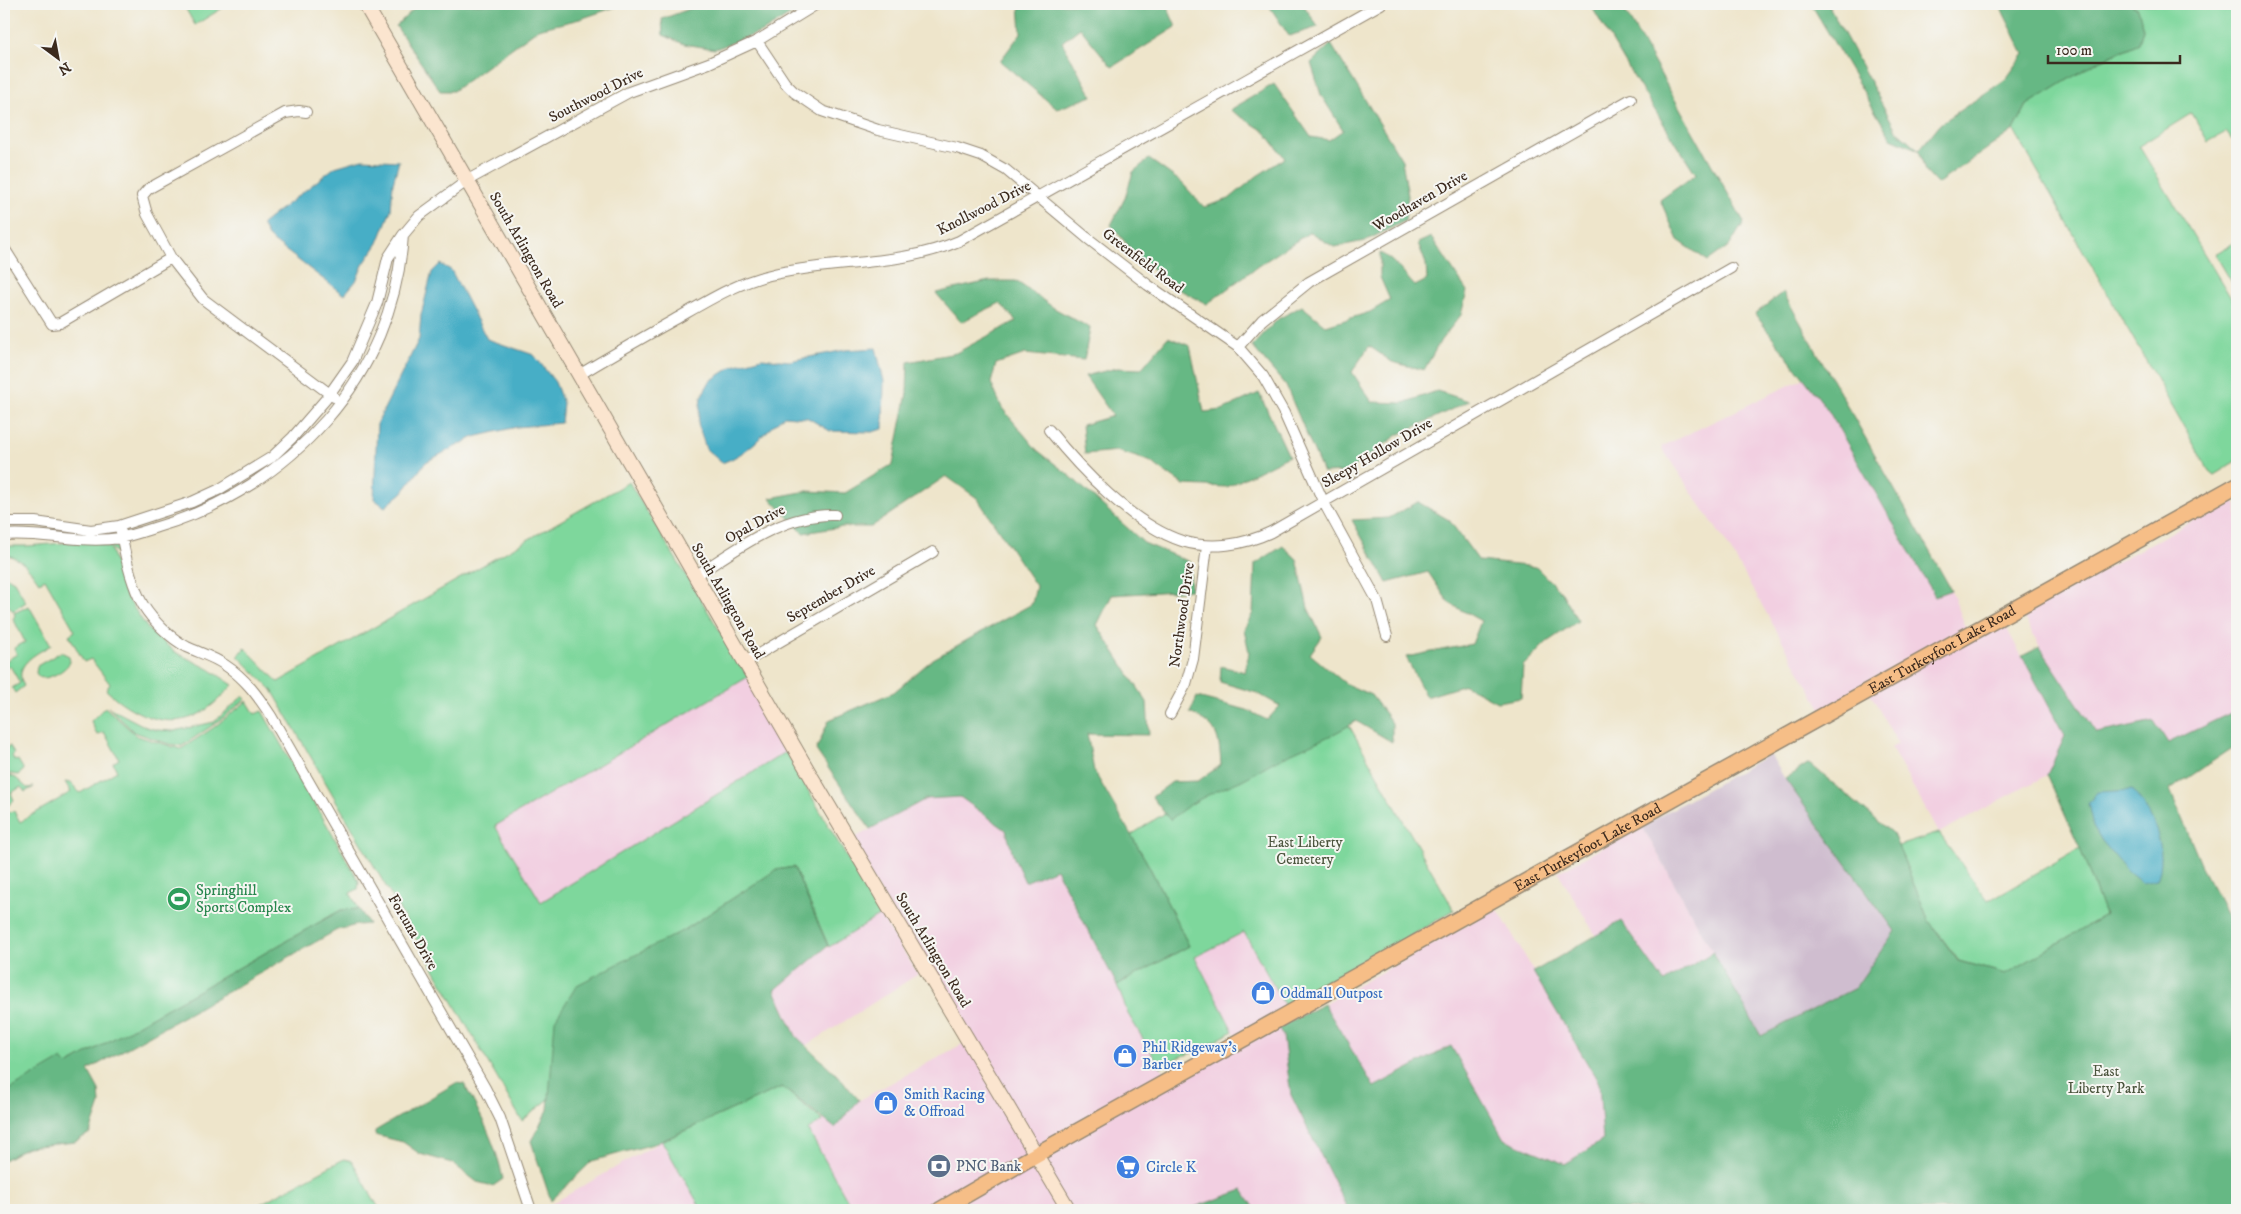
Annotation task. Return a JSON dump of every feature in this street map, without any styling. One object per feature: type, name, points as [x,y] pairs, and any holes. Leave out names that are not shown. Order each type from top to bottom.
[{"type":"main road","name":"South Arlington Road","points":[[365,4],[840,825],[1069,1210]]},
{"type":"main road","name":"East Turkeyfoot Lake Road","points":[[940,1210],[1037,1154],[2237,485]]},
{"type":"street","name":"Southwood Drive","points":[[4,522],[35,522],[91,530],[119,526],[192,502],[218,490],[264,462],[293,437],[330,394],[352,362],[377,303],[388,258],[403,235],[419,216],[468,180],[628,92],[709,63],[757,42],[817,4]]},
{"type":"street","name":"Knollwood Drive","points":[[579,375],[708,300],[739,285],[787,271],[899,258],[924,253],[959,241],[1381,4]]},
{"type":"street","name":"Greenfield Road","points":[[757,42],[785,83],[794,92],[822,111],[878,130],[950,146],[981,156],[1020,180],[1038,198],[1148,285],[1238,347],[1273,392],[1323,501],[1377,600],[1387,636]]},
{"type":"street","name":"Woodhaven Drive","points":[[1238,347],[1268,314],[1309,282],[1630,99]]},
{"type":"street","points":[[306,112],[285,113],[148,189],[142,196],[147,214],[171,258],[203,299],[341,402]]},
{"type":"street","points":[[4,535],[18,534],[81,541],[122,537],[203,512],[249,488],[291,457],[317,431],[341,402],[361,371],[383,324],[394,292],[402,259],[403,235]]},
{"type":"street","points":[[4,248],[52,324],[60,323],[171,258]]},
{"type":"street","name":"Sleepy Hollow Drive","points":[[1049,430],[1083,470],[1127,509],[1166,534],[1184,542],[1206,546],[1235,544],[1265,535],[1731,268]]},
{"type":"street","name":"Opal Drive","points":[[695,576],[784,524],[812,515],[835,515]]},
{"type":"street","name":"Fortuna Drive","points":[[119,526],[135,586],[152,618],[185,646],[224,664],[245,681],[271,716],[485,1088],[500,1118],[531,1210]]},
{"type":"street","name":"Northwood Drive","points":[[1170,714],[1186,684],[1193,659],[1206,546]]},
{"type":"street","name":"September Drive","points":[[745,662],[933,552]]},
{"type":"shaded area","points":[[1804,378],[1828,410],[1935,595],[1951,590],[1967,630],[1823,712],[1727,544],[1661,447]]},
{"type":"shaded area","points":[[2232,499],[2237,506],[2237,690],[2230,695],[2237,710],[2168,744],[2154,722],[2097,734],[2040,647],[2022,614]]},
{"type":"shaded area","points":[[2001,618],[2065,736],[2047,775],[1939,833],[1891,748],[1898,744],[1869,691]]},
{"type":"shaded area","points":[[748,677],[786,752],[541,902],[495,825]]},
{"type":"shaded area","points":[[1770,754],[1785,779],[1895,931],[1855,988],[1760,1036],[1642,826]]},
{"type":"shaded area","points":[[960,797],[1006,830],[1014,858],[1056,869],[1117,985],[1128,1014],[1169,1081],[1275,1022],[1283,1036],[1291,1095],[1348,1210],[1256,1210],[1242,1190],[1192,1208],[1193,1210],[971,1210],[963,1197],[940,1210],[853,1210],[807,1129],[968,1041],[849,841],[926,799]]},
{"type":"shaded area","points":[[1642,826],[1713,952],[1664,982],[1621,922],[1596,936],[1558,872]]},
{"type":"shaded area","points":[[1497,908],[1599,1083],[1603,1140],[1565,1164],[1504,1139],[1450,1046],[1374,1087],[1324,1004]]},
{"type":"shaded area","points":[[880,915],[918,974],[806,1046],[796,1036],[772,982]]},
{"type":"shaded area","points":[[1244,931],[1287,1010],[1237,1038],[1194,957]]},
{"type":"shaded area","points":[[662,1141],[702,1210],[541,1210]]},
{"type":"green space","points":[[183,4],[229,4],[195,25]]},
{"type":"green space","points":[[419,4],[624,4],[580,19],[538,29],[453,91],[440,91],[396,26]]},
{"type":"green space","points":[[690,4],[807,4],[764,31],[715,49],[684,44],[663,35],[662,19],[692,8]]},
{"type":"green space","points":[[1019,4],[1166,4],[1176,27],[1112,67],[1080,28],[1062,42],[1092,96],[1057,109],[1000,61],[1021,33]]},
{"type":"green space","points":[[1268,4],[1303,4],[1318,27],[1289,36]]},
{"type":"green space","points":[[1590,4],[1621,4],[1744,222],[1730,245],[1708,261],[1678,240],[1660,200],[1696,174],[1638,84]]},
{"type":"green space","points":[[1811,4],[1828,4],[1896,130],[1919,150],[1891,138]]},
{"type":"green space","points":[[1999,4],[2129,4],[2138,8],[2143,29],[2139,43],[2095,63],[2027,105],[2014,130],[1937,184],[1925,171],[1919,150],[1940,124],[2006,79],[2024,54]]},
{"type":"green space","points":[[2129,4],[2237,4],[2237,137],[2232,140],[2226,132],[2208,142],[2192,113],[2139,146],[2237,308],[2237,461],[2214,475],[2209,471],[2014,130],[2027,105],[2095,63],[2139,43],[2143,29],[2138,9]]},
{"type":"green space","points":[[1331,44],[1402,160],[1408,196],[1405,221],[1365,241],[1334,247],[1310,232],[1258,266],[1207,304],[1176,288],[1139,259],[1111,225],[1125,198],[1133,172],[1149,159],[1181,182],[1204,207],[1229,199],[1257,176],[1285,158],[1264,131],[1230,110],[1274,84],[1311,137],[1329,140],[1343,130],[1321,95],[1311,63]]},
{"type":"green space","points":[[1431,237],[1467,291],[1461,315],[1441,340],[1424,370],[1392,362],[1369,346],[1352,372],[1372,402],[1403,403],[1437,391],[1469,401],[1398,435],[1346,472],[1323,473],[1286,386],[1252,346],[1278,319],[1302,306],[1326,326],[1370,312],[1390,300],[1380,277],[1380,253],[1395,263],[1415,286],[1427,280],[1426,264],[1418,243]]},
{"type":"green space","points":[[2237,241],[2237,291],[2215,254]]},
{"type":"green space","points":[[989,281],[1016,281],[1054,308],[1090,328],[1084,360],[1025,354],[996,364],[991,383],[1002,408],[1037,450],[1069,475],[1144,543],[1190,562],[1191,590],[1112,595],[1097,625],[1147,702],[1149,735],[1087,734],[1094,771],[1149,866],[1189,946],[1117,985],[1056,869],[1025,882],[1014,858],[1006,830],[960,797],[926,799],[870,829],[816,750],[829,720],[894,692],[933,659],[1032,604],[1036,586],[977,498],[946,476],[871,527],[842,527],[803,533],[770,498],[807,491],[845,493],[893,464],[907,393],[908,362],[956,353],[1016,321],[1000,303],[961,322],[936,293]]},
{"type":"green space","points":[[1783,292],[1951,590],[1935,596],[1828,410],[1755,314]]},
{"type":"green space","points":[[1168,337],[1190,346],[1204,412],[1222,410],[1259,393],[1289,456],[1227,487],[1184,485],[1149,461],[1117,451],[1085,454],[1082,425],[1113,416],[1085,376],[1117,368],[1141,369]]},
{"type":"green space","points":[[629,482],[748,677],[495,826],[541,902],[786,752],[880,915],[829,947],[794,867],[776,870],[686,929],[553,1065],[549,1099],[522,1121],[272,690],[238,656],[245,648],[278,682]]},
{"type":"green space","points":[[1418,502],[1449,520],[1479,561],[1536,567],[1562,593],[1578,621],[1547,642],[1523,666],[1521,698],[1497,702],[1465,685],[1426,697],[1406,657],[1472,644],[1481,621],[1449,603],[1428,572],[1387,583],[1352,520],[1389,518]]},
{"type":"green space","points":[[99,540],[111,543],[119,552],[115,552],[108,544],[99,544],[109,547],[111,550],[126,596],[148,629],[175,652],[209,669],[233,685],[214,704],[201,713],[176,721],[150,717],[127,706],[106,690],[110,684],[91,659],[84,662],[69,635],[75,631],[45,579],[39,582],[24,564],[4,554],[4,546]]},
{"type":"green space","points":[[1283,546],[1297,559],[1308,608],[1322,637],[1310,654],[1346,684],[1371,695],[1392,723],[1392,742],[1356,721],[1327,737],[1272,762],[1245,779],[1186,807],[1170,820],[1152,797],[1172,782],[1198,781],[1221,765],[1218,739],[1212,727],[1190,713],[1197,697],[1247,710],[1267,720],[1280,706],[1257,693],[1220,682],[1221,666],[1245,672],[1249,652],[1244,629],[1253,613],[1255,564]]},
{"type":"green space","points":[[4,575],[14,581],[26,602],[13,611],[6,603],[4,604]]},
{"type":"green space","points":[[29,606],[51,645],[33,656],[23,666],[21,679],[24,686],[15,693],[12,688],[20,683],[10,666],[4,670],[4,662],[17,654],[14,648],[25,642],[13,618],[15,616],[14,613]]},
{"type":"green space","name":"East Liberty Park","points":[[2040,647],[2097,733],[2154,721],[2168,743],[2237,710],[2237,745],[2170,790],[2203,869],[2237,934],[2237,1210],[1348,1210],[1291,1095],[1283,1036],[1278,1027],[1324,1004],[1374,1087],[1451,1046],[1504,1139],[1565,1164],[1603,1140],[1599,1083],[1533,972],[1621,921],[1664,982],[1713,952],[1761,1036],[1855,988],[1895,931],[1785,779],[1809,763],[1893,834],[1929,921],[1958,961],[2006,974],[2105,915],[2080,848],[2047,775],[2065,736],[2022,656]]},
{"type":"green space","points":[[61,652],[69,656],[70,662],[68,665],[52,676],[39,677],[36,673],[37,666]]},
{"type":"green space","points":[[243,696],[246,699],[219,721],[182,746],[169,744],[134,732],[108,707],[146,727],[174,731],[214,722]]},
{"type":"green space","name":"Springhill Sports Complex","points":[[247,701],[255,714],[262,711],[359,881],[358,889],[350,893],[359,909],[341,910],[67,1065],[62,1060],[4,1093],[4,813],[14,811],[20,822],[71,792],[65,782],[71,783],[80,793],[117,771],[113,763],[119,759],[104,732],[97,735],[91,721],[105,707],[137,736],[181,749],[213,728]]},
{"type":"green space","name":"East Liberty Cemetery","points":[[1342,713],[1454,910],[1287,1010],[1244,932],[1195,957],[1233,1031],[1198,1051],[1182,1056],[1160,1067],[1128,1014],[1117,985],[1189,946],[1149,866],[1131,835],[1157,818]]},
{"type":"green space","points":[[10,746],[14,754],[12,756],[15,761],[18,760],[24,770],[18,775],[4,773],[4,749]]},
{"type":"green space","points":[[8,775],[16,778],[27,788],[34,787],[25,792],[21,787],[11,793],[14,800],[9,805],[4,805],[4,776]]},
{"type":"green space","points":[[1939,833],[1988,901],[2080,848],[2105,915],[2006,974],[1959,961],[1929,921],[1898,846]]},
{"type":"green space","points":[[794,867],[828,946],[775,990],[796,1036],[837,1075],[859,1100],[835,1128],[782,1087],[657,1143],[592,1161],[551,1201],[531,1141],[548,1110],[555,1020],[577,985],[686,929],[776,870]]},
{"type":"green space","points":[[359,909],[369,924],[337,930],[88,1070],[99,1090],[100,1104],[90,1133],[75,1142],[27,1147],[4,1160],[4,1093],[62,1059],[67,1065],[341,910]]},
{"type":"green space","points":[[456,1083],[464,1084],[492,1142],[503,1179],[493,1186],[477,1182],[452,1163],[420,1154],[403,1142],[375,1135],[375,1131]]},
{"type":"green space","points":[[782,1087],[823,1121],[808,1130],[853,1210],[702,1210],[662,1141]]},
{"type":"green space","points":[[344,1159],[352,1161],[380,1210],[249,1210]]},
{"type":"green space","points":[[1243,1190],[1256,1210],[1193,1210],[1192,1208]]},
{"type":"water","points":[[362,159],[399,161],[393,183],[391,210],[378,243],[363,265],[356,281],[344,295],[268,237],[262,224],[335,167]]},
{"type":"water","points":[[440,264],[451,270],[487,339],[534,355],[555,382],[563,403],[561,423],[517,427],[474,437],[426,462],[402,493],[385,507],[374,499],[377,423],[419,339],[421,315],[432,272]]},
{"type":"water","points":[[876,348],[884,381],[883,429],[872,432],[830,431],[808,418],[784,416],[748,448],[732,459],[722,463],[706,449],[698,424],[701,397],[710,381],[733,366],[762,358],[789,361],[845,350]]},
{"type":"water","points":[[2132,790],[2140,799],[2152,821],[2160,844],[2160,868],[2157,880],[2142,883],[2128,872],[2102,841],[2093,826],[2088,804],[2097,792]]},
{"type":"place","name":"Springhill Sports Complex","points":[[179,899]]},
{"type":"place","name":"Oddmall Outpost","points":[[1263,993]]},
{"type":"place","name":"Phil Ridgeway's Barber","points":[[1125,1056]]},
{"type":"place","name":"Smith Racing & Offroad","points":[[886,1103]]},
{"type":"place","name":"PNC Bank","points":[[939,1166]]},
{"type":"place","name":"Circle K","points":[[1128,1167]]}]
